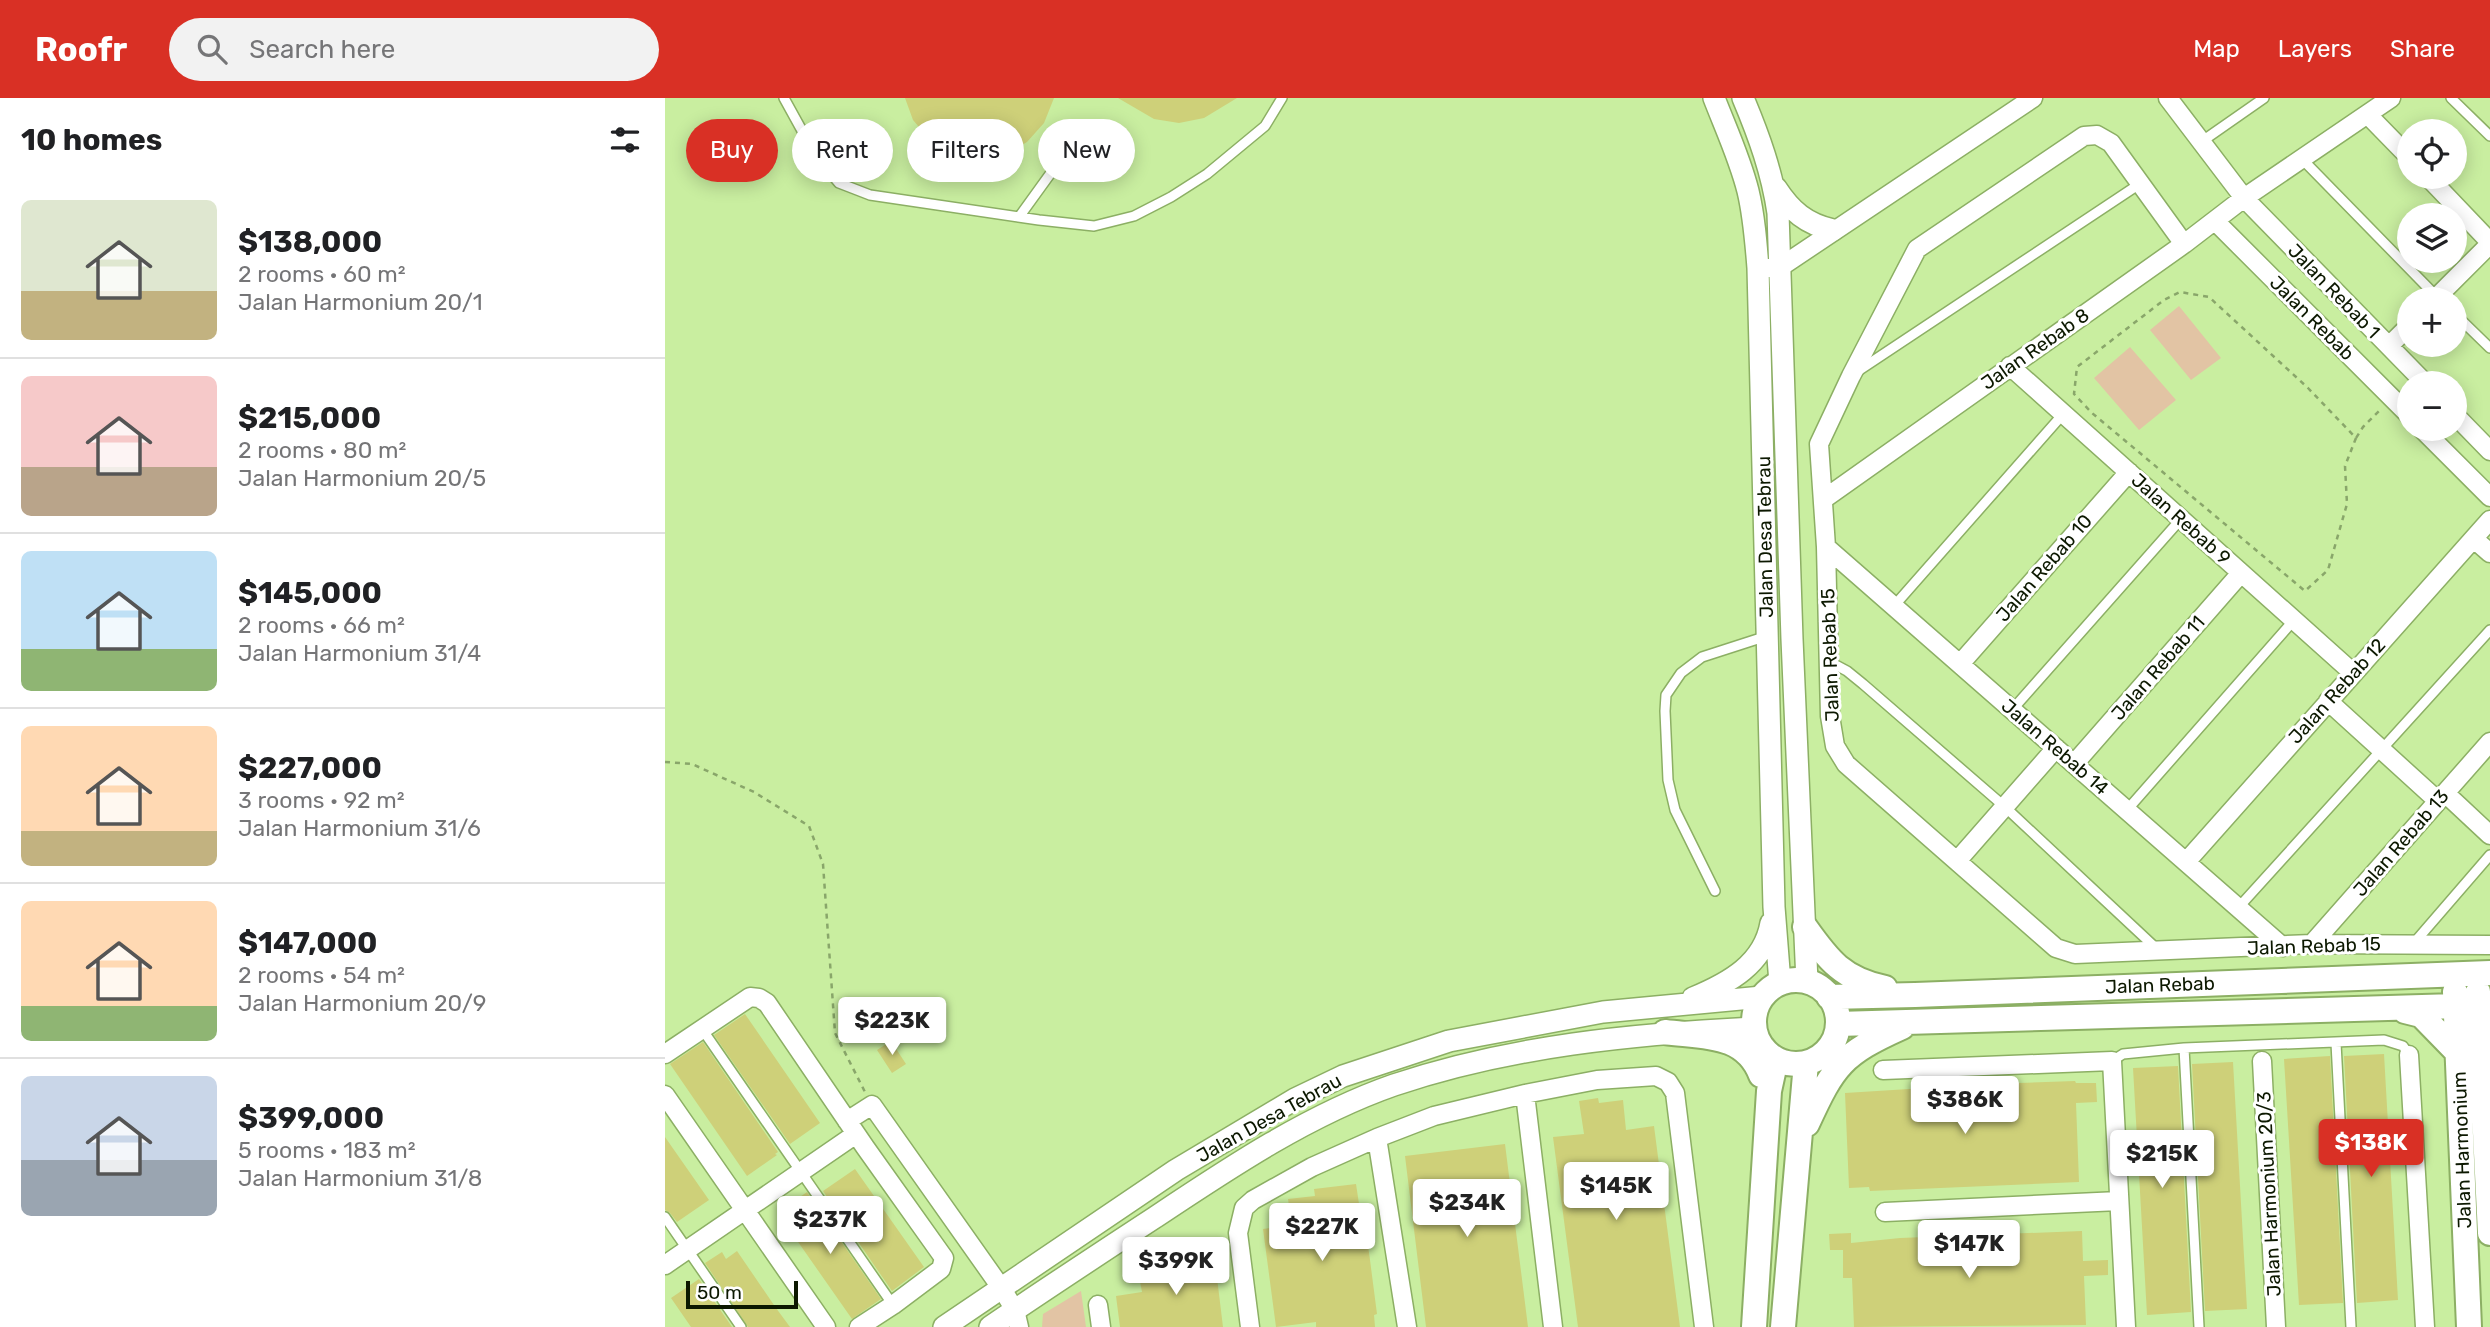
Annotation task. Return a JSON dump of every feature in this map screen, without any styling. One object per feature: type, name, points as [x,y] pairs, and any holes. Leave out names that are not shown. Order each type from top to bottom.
[{"type":"main road","points":[[1805,927],[1844,973],[1868,985],[1915,995]]},
{"type":"main road","name":"Jalan Rebab","points":[[1829,996],[2473,973]]},
{"type":"main road","name":"Jalan Harmonium","points":[[2473,973],[2490,1229]]},
{"type":"main road","points":[[1789,981],[1807,982],[1816,985],[1829,996],[1838,1024],[1837,1033],[1829,1049],[1815,1060],[1806,1063],[1785,1063],[1776,1059],[1762,1046],[1754,1028],[1754,1017],[1771,990],[1789,981]]},
{"type":"main road","points":[[1838,1024],[2475,1006]]},
{"type":"main road","points":[[2400,1009],[2421,1015],[2476,1044]]},
{"type":"main road","points":[[1801,1137],[1827,1082],[1847,1058],[1873,1040],[1912,1022]]},
{"type":"main road","points":[[1665,1032],[1737,1044],[1757,1063],[1769,1091]]},
{"type":"main road","name":"Jalan Harmonium","points":[[2469,1327],[2476,1044]]},
{"type":"main road","points":[[1754,1327],[1769,1091],[1776,1059]]},
{"type":"main road","points":[[1783,1327],[1806,1063]]},
{"type":"street","name":"Jalan Desa Tebrau","points":[[1714,98],[1748,191],[1754,221],[1769,268],[1807,982]]},
{"type":"street","name":"Jalan Desa Tebrau","points":[[944,1327],[1176,1170],[1295,1099],[1343,1076],[1449,1041],[1603,1012],[1674,1005],[1771,990],[1774,907],[1767,636],[1769,268],[1778,213],[1766,156],[1743,98]]},
{"type":"street","points":[[1769,268],[1833,230],[2033,98]]},
{"type":"street","name":"Jalan Rebab 1","points":[[2168,98],[2244,198],[2413,371]]},
{"type":"street","name":"Jalan Rebab 8","points":[[1824,499],[2184,244],[2244,198],[2391,98]]},
{"type":"street","points":[[2368,115],[2397,145]]},
{"type":"street","name":"Jalan Rebab 15","points":[[2184,244],[2111,143],[2097,135],[2084,136],[1917,249],[1819,444],[1826,547],[1830,716],[1835,746],[1846,764],[2056,948],[2075,954],[2312,944],[2490,945]]},
{"type":"street","points":[[1773,183],[1791,209],[1803,219],[1833,230]]},
{"type":"street","points":[[2439,189],[2490,243],[2448,287]]},
{"type":"street","name":"Jalan Rebab","points":[[2215,220],[2397,404]]},
{"type":"street","points":[[2389,346],[2397,338]]},
{"type":"street","name":"Jalan Rebab 9","points":[[2010,366],[2353,673]]},
{"type":"street","points":[[2467,427],[2490,451]]},
{"type":"street","points":[[2434,441],[2490,497]]},
{"type":"street","name":"Jalan Rebab 10","points":[[1960,664],[2129,472]]},
{"type":"street","name":"Jalan Rebab 12","points":[[2186,862],[2490,520]]},
{"type":"street","points":[[2474,539],[2490,553]]},
{"type":"street","name":"Jalan Rebab 14","points":[[1826,547],[2283,947]]},
{"type":"street","name":"Jalan Rebab 11","points":[[2074,764],[2241,573]]},
{"type":"street","points":[[2328,701],[2381,749],[2490,835]]},
{"type":"street","name":"Jalan Rebab 13","points":[[2312,944],[2490,742]]},
{"type":"street","points":[[1957,861],[2056,748]]},
{"type":"street","points":[[1674,1005],[1715,989],[1755,960],[1768,939],[1774,907]]},
{"type":"street","points":[[665,1054],[750,997],[767,1003],[944,1258],[941,1269],[894,1305],[859,1327]]},
{"type":"street","name":"Jalan Desa Tebrau","points":[[990,1327],[1017,1318],[1234,1167],[1343,1107],[1393,1086],[1458,1066],[1538,1048],[1665,1032],[1754,1028]]},
{"type":"street","points":[[2409,1055],[2425,1327]]},
{"type":"street","points":[[1883,1070],[2112,1061],[2126,1327]]},
{"type":"street","name":"Jalan Harmonium 20/3","points":[[2262,1061],[2276,1327]]},
{"type":"street","points":[[1250,1327],[1238,1233],[1244,1208],[1253,1200],[1312,1167],[1434,1116],[1597,1080],[1656,1076],[1668,1082],[1675,1093],[1704,1327]]},
{"type":"street","points":[[1525,1094],[1553,1327]]},
{"type":"street","points":[[665,1095],[826,1327]]},
{"type":"street","points":[[665,1265],[856,1134],[872,1105],[1002,1289],[1017,1318]]},
{"type":"street","points":[[856,1134],[890,1132]]},
{"type":"street","points":[[1377,1138],[1407,1327]]},
{"type":"street","points":[[1885,1212],[2119,1200]]},
{"type":"street","points":[[1098,1305],[1101,1327]]},
{"type":"lane","points":[[784,98],[816,156],[839,183],[870,195],[1094,226],[1133,216],[1171,197],[1207,174],[1265,126],[1282,98]]},
{"type":"lane","points":[[2201,142],[2264,98]]},
{"type":"lane","points":[[2451,98],[2490,136]]},
{"type":"lane","points":[[2302,159],[2426,287]]},
{"type":"lane","points":[[1019,217],[1044,182]]},
{"type":"lane","points":[[1851,376],[2141,183]]},
{"type":"lane","points":[[2467,326],[2490,348]]},
{"type":"lane","points":[[1894,606],[2064,414]]},
{"type":"lane","points":[[2012,710],[2181,519]]},
{"type":"lane","points":[[2127,810],[2294,620]]},
{"type":"lane","points":[[2238,908],[2490,630]]},
{"type":"lane","points":[[1715,891],[1675,810],[1668,780],[1666,695],[1681,673],[1702,657],[1767,636]]},
{"type":"lane","points":[[1828,661],[1863,684],[2005,807],[2159,951]]},
{"type":"lane","points":[[2413,944],[2490,855]]},
{"type":"lane","points":[[702,1029],[894,1305]]},
{"type":"lane","points":[[2112,1061],[2123,1054],[2184,1048],[2384,1040],[2403,1046],[2409,1055]]},
{"type":"lane","points":[[2336,1042],[2351,1327]]},
{"type":"lane","points":[[2184,1048],[2199,1327]]},
{"type":"lane","points":[[665,1217],[741,1327]]},
{"type":"path","points":[[2356,439],[2308,388],[2209,297],[2180,292],[2164,300],[2077,368],[2074,394],[2092,413],[2305,591],[2327,570],[2347,504],[2345,466],[2356,439],[2363,427],[2392,399]]},
{"type":"path","points":[[665,762],[692,764],[754,792],[810,826],[823,864],[835,1033],[872,1105]]},
{"type":"shaded area","points":[[2179,306],[2221,358],[2191,380],[2150,330]]},
{"type":"shaded area","points":[[2130,347],[2176,400],[2139,430],[2094,378]]},
{"type":"shaded area","points":[[1081,1291],[1086,1327],[1042,1327],[1043,1314]]},
{"type":"building","points":[[905,98],[1054,98],[1046,119],[1038,119],[1038,130],[1024,144],[1024,119],[913,119]]},
{"type":"building","points":[[1118,98],[1237,98],[1204,118],[1179,123],[1154,119]]},
{"type":"building","points":[[745,1014],[820,1123],[790,1144],[714,1035]]},
{"type":"building","points":[[891,1041],[906,1064],[892,1073],[877,1050]]},
{"type":"building","points":[[703,1042],[778,1152],[747,1176],[670,1064]]},
{"type":"building","points":[[2384,1054],[2398,1300],[2357,1303],[2344,1056]]},
{"type":"building","points":[[2330,1056],[2343,1303],[2299,1305],[2284,1059]]},
{"type":"building","points":[[2233,1062],[2247,1309],[2205,1311],[2192,1064]]},
{"type":"building","points":[[2178,1066],[2191,1312],[2147,1315],[2133,1068]]},
{"type":"building","points":[[2075,1081],[2096,1083],[2097,1102],[2076,1103],[2079,1182],[1870,1191],[1869,1187],[1849,1188],[1845,1093]]},
{"type":"building","points":[[1598,1098],[1599,1103],[1623,1100],[1626,1130],[1654,1126],[1680,1327],[1578,1327],[1553,1137],[1584,1134],[1579,1101]]},
{"type":"building","points":[[665,1137],[709,1200],[677,1222],[665,1210]]},
{"type":"building","points":[[1505,1144],[1528,1327],[1426,1327],[1405,1156]]},
{"type":"building","points":[[855,1169],[924,1267],[892,1291],[823,1191]]},
{"type":"building","points":[[1356,1184],[1370,1260],[1377,1314],[1374,1315],[1375,1327],[1316,1327],[1316,1322],[1276,1327],[1263,1229],[1292,1225],[1288,1199],[1315,1196],[1314,1189]]},
{"type":"building","points":[[807,1192],[881,1299],[852,1319],[782,1219],[791,1213],[787,1206]]},
{"type":"building","points":[[2082,1231],[2083,1261],[2108,1260],[2108,1275],[2084,1276],[2086,1325],[1854,1327],[1852,1278],[1843,1278],[1843,1250],[1830,1250],[1829,1234],[1851,1233],[1851,1243],[1900,1238]]},
{"type":"building","points":[[737,1251],[790,1327],[748,1327],[705,1263],[722,1252],[726,1259]]},
{"type":"building","points":[[1214,1253],[1223,1327],[1120,1327],[1116,1296],[1142,1292],[1139,1276],[1170,1272],[1168,1259]]},
{"type":"building","points":[[699,1279],[732,1327],[691,1327],[671,1298]]}]
